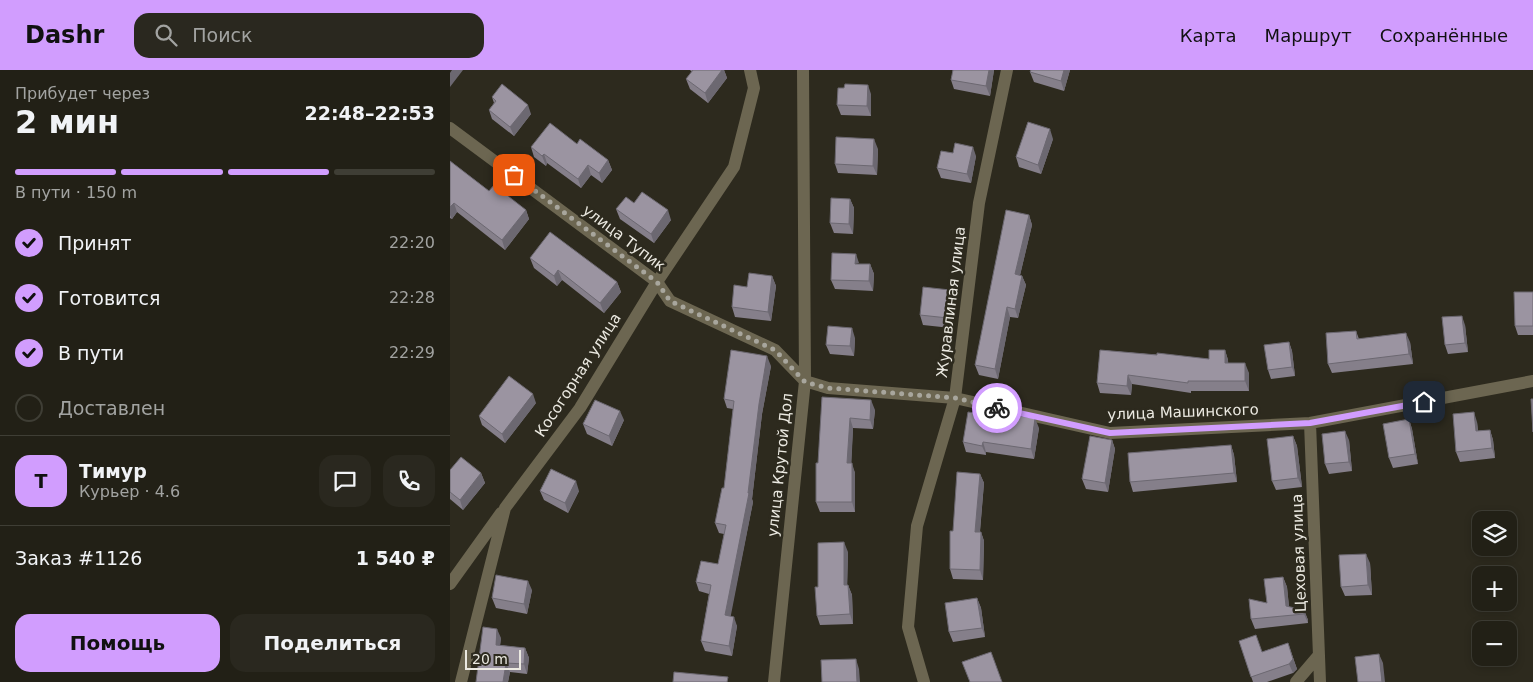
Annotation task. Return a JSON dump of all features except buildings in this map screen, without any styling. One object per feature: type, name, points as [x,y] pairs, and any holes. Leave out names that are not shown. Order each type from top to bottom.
[{"type":"street","name":"Косогорная улица","points":[[450,584],[580,408],[657,282],[734,167],[754,88],[750,70]]},
{"type":"street","name":"улица Крутой Дол","points":[[774,682],[805,382],[804,70]]},
{"type":"street","name":"Журавлиная улица","points":[[924,682],[908,627],[917,526],[956,398],[979,203],[1007,70]]},
{"type":"street","name":"улица Тупик","points":[[450,128],[657,282],[670,301],[775,350],[805,382]]},
{"type":"street","name":"улица Машинского","points":[[805,382],[828,388],[956,398],[1110,433],[1310,423],[1533,381]]},
{"type":"street","name":"Цеховая улица","points":[[1310,423],[1320,682]]},
{"type":"street","name":"Косогорная улица","points":[[461,682],[505,508]]},
{"type":"street","points":[[1296,682],[1319,655]]},
{"type":"way so far","points":[[514,175],[657,282],[670,301],[775,350],[805,382],[828,388],[956,398],[997,408]]},
{"type":"route","points":[[997,408],[1110,433],[1310,423],[1424,402]]}]
